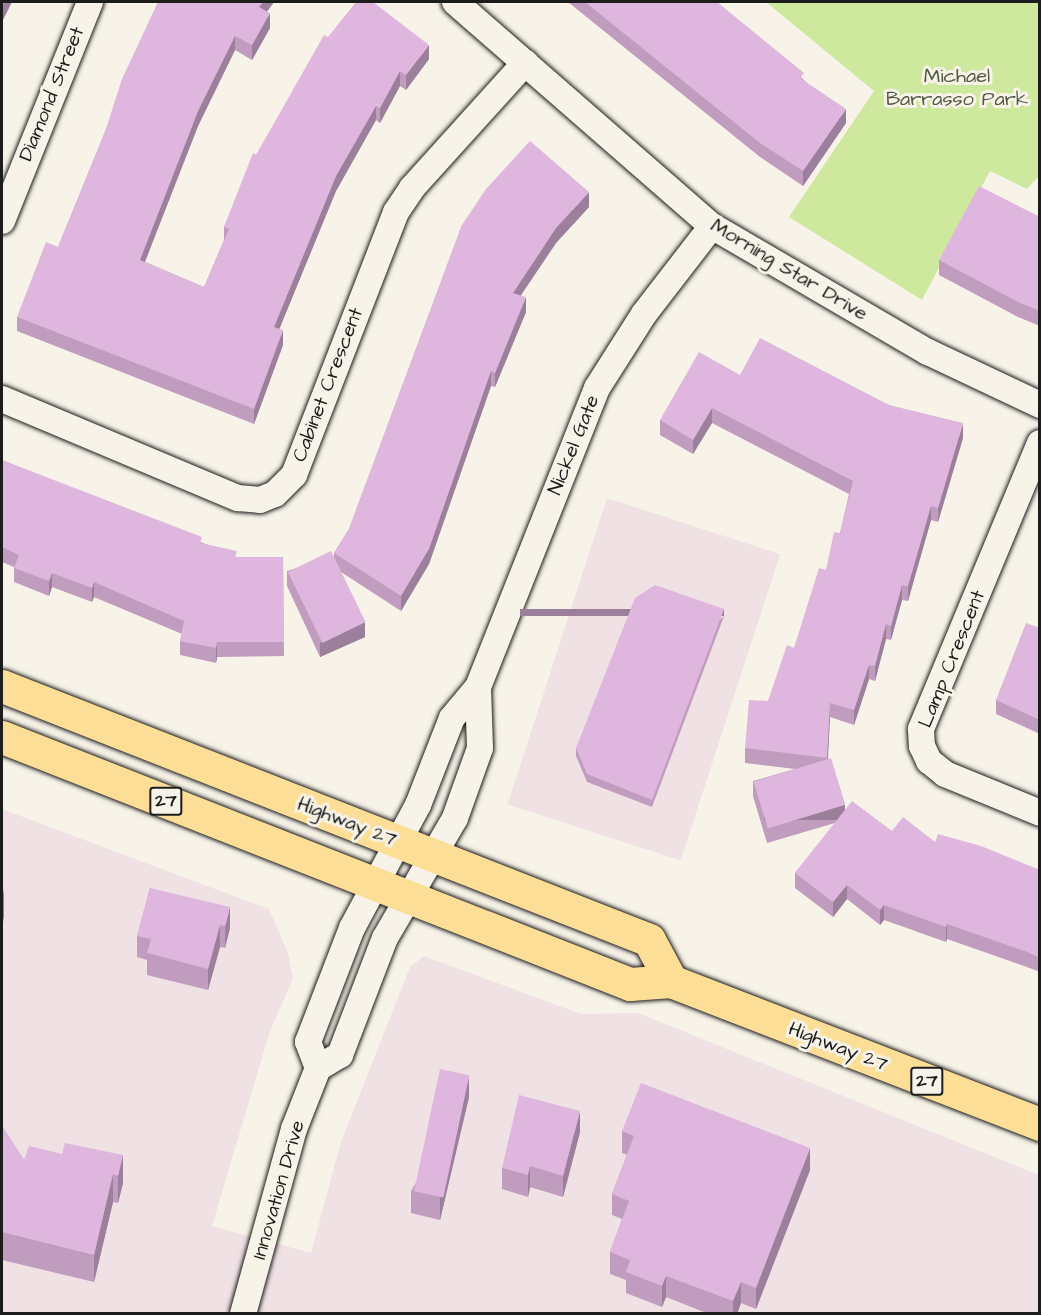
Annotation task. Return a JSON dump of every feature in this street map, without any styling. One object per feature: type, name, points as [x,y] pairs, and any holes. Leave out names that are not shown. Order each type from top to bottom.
[{"type":"main road","name":"Highway 27","points":[[2,686],[649,940],[672,981]]},
{"type":"main road","name":"Highway 27","points":[[2,737],[630,984],[672,981],[1040,1124]]},
{"type":"street","name":"Diamond Street","points":[[2,221],[90,2]]},
{"type":"street","name":"Morning Star Drive","points":[[455,2],[712,226],[928,352],[1040,405]]},
{"type":"street","name":"Cabinet Crescent","points":[[2,399],[238,498],[260,500],[275,494],[294,475],[396,212],[412,188],[525,63]]},
{"type":"street","name":"Nickel Gate","points":[[398,842],[418,805],[452,718],[478,687],[597,388],[644,314],[712,226]]},
{"type":"street","name":"Lamp Crescent","points":[[1040,442],[921,729],[922,746],[929,761],[945,774],[1040,813]]},
{"type":"street","name":"Nickel Gate","points":[[408,897],[455,818],[480,748],[478,687]]},
{"type":"street","points":[[398,842],[352,928],[308,1042],[318,1068],[340,1055],[385,938],[408,897]]},
{"type":"street","name":"Innovation Drive","points":[[243,1314],[294,1129],[318,1068]]},
{"type":"shaded area","points":[[607,498],[780,554],[681,860],[507,804]]},
{"type":"shaded area","points":[[2,809],[269,909],[288,953],[293,979],[270,1031],[212,1226],[311,1253],[341,1142],[410,967],[424,956],[581,1014],[638,1013],[1039,1175],[1039,1313],[2,1313]]},
{"type":"green space","name":"Michael Barrasso Park","points":[[766,2],[1039,2],[1039,176],[1027,189],[990,171],[922,300],[789,217],[874,91]]},
{"type":"building","points":[[158,2],[263,2],[259,7],[270,13],[252,45],[235,36],[198,111],[140,260],[204,287],[229,229],[224,227],[253,153],[256,155],[324,35],[328,37],[356,2],[373,2],[429,45],[406,75],[400,71],[380,108],[376,106],[336,176],[274,327],[283,330],[254,409],[17,317],[46,242],[58,247],[105,132],[122,79]]},
{"type":"building","points":[[585,2],[717,2],[804,73],[800,78],[846,109],[803,171],[760,143]]},
{"type":"building","points":[[530,141],[589,192],[556,228],[513,293],[526,297],[495,373],[491,371],[429,549],[401,596],[334,553],[349,529],[462,225],[486,189]]},
{"type":"building","points":[[979,186],[1040,217],[1040,311],[1018,302],[939,260]]},
{"type":"building","points":[[760,338],[889,405],[963,423],[938,508],[931,506],[908,586],[902,585],[891,626],[886,624],[875,666],[869,665],[854,710],[830,703],[827,758],[745,748],[749,700],[768,701],[787,645],[794,648],[819,568],[826,570],[834,532],[840,533],[853,481],[712,408],[693,440],[660,420],[699,352],[740,375]]},
{"type":"building","points":[[2,460],[202,537],[200,543],[237,551],[235,557],[283,557],[284,642],[217,642],[216,648],[180,641],[184,621],[94,582],[92,588],[52,573],[49,581],[14,568],[19,555],[2,547]]},
{"type":"building","points":[[331,551],[366,622],[322,643],[288,572]]},
{"type":"building","points":[[655,585],[724,609],[652,800],[587,774],[576,748],[635,598]]},
{"type":"building","points":[[1026,623],[1040,628],[1040,720],[996,700]]},
{"type":"building","points":[[831,758],[845,805],[768,829],[754,782]]},
{"type":"building","points":[[852,801],[892,831],[903,817],[935,842],[938,834],[981,846],[1040,870],[1040,958],[947,924],[946,927],[884,905],[880,910],[847,885],[833,902],[795,873]]},
{"type":"building","points":[[150,888],[230,907],[225,926],[220,925],[208,969],[147,953],[151,939],[137,936]]},
{"type":"building","points":[[440,1069],[469,1075],[443,1198],[414,1191]]},
{"type":"building","points":[[641,1083],[810,1148],[756,1288],[741,1282],[733,1301],[666,1276],[662,1286],[626,1272],[630,1260],[610,1252],[629,1201],[612,1194],[634,1136],[622,1131]]},
{"type":"building","points":[[519,1095],[580,1111],[563,1176],[530,1166],[528,1175],[502,1168]]},
{"type":"building","points":[[2,1126],[24,1160],[29,1146],[62,1154],[65,1143],[123,1155],[118,1176],[113,1174],[94,1255],[2,1232]]}]
